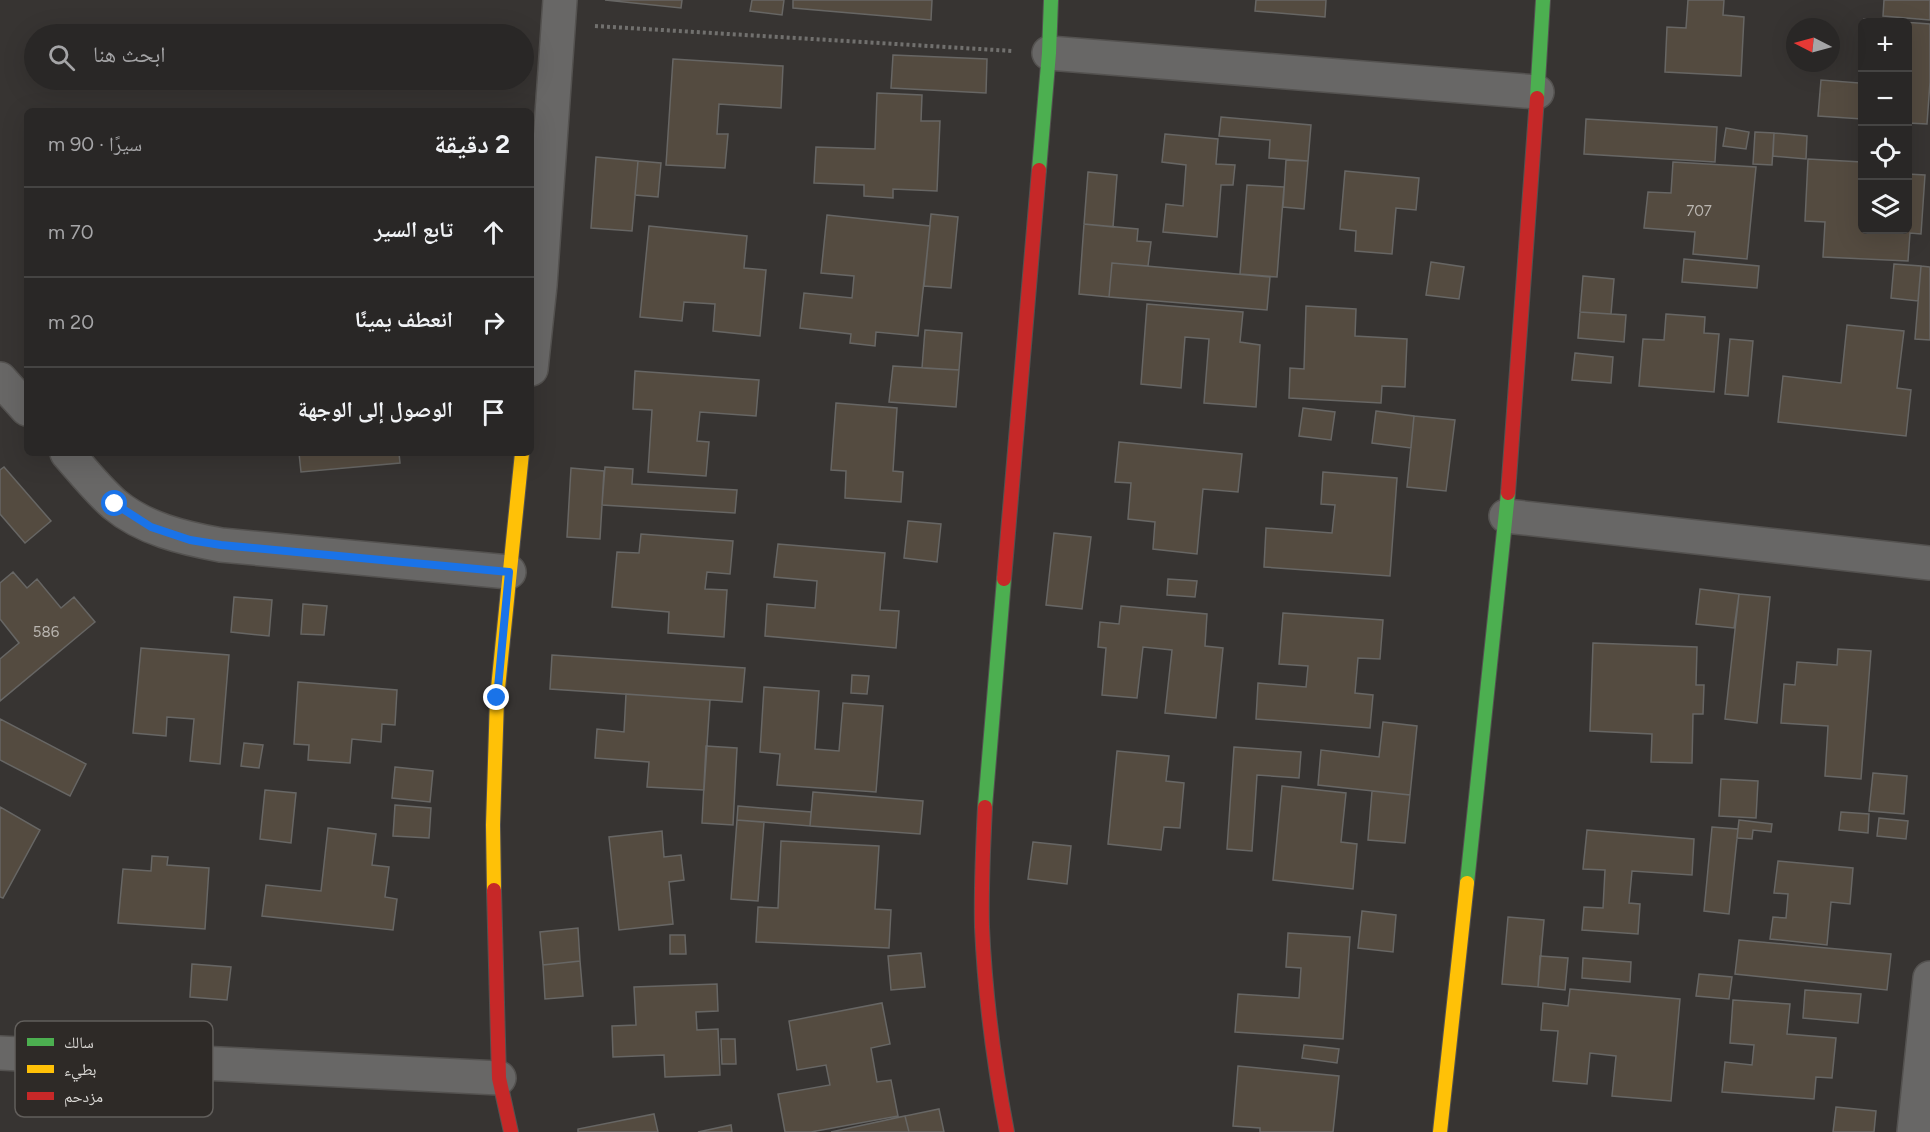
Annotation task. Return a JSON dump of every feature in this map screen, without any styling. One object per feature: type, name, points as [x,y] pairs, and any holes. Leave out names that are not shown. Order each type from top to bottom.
[{"type":"street","points":[[1007,1132],[990,1027],[983,945],[982,862],[987,779],[1049,53],[1051,0]]},
{"type":"street","points":[[1440,1132],[1506,516],[1543,0]]},
{"type":"street","points":[[534,341],[559,12]]},
{"type":"street","points":[[1049,53],[1538,92]]},
{"type":"street","points":[[0,379],[24,406]]},
{"type":"street","points":[[70,456],[115,504],[151,527],[190,540],[221,545],[509,572]]},
{"type":"street","points":[[511,1132],[500,1077],[494,951],[493,825],[497,698],[522,456]]},
{"type":"street","points":[[1506,516],[1930,563]]},
{"type":"street","points":[[1914,1132],[1930,978]]},
{"type":"street","points":[[0,1053],[15,1054]]},
{"type":"street","points":[[213,1063],[500,1077]]},
{"type":"path","points":[[559,12],[1049,53]]},
{"type":"building","points":[[605,0],[682,0],[681,8]]},
{"type":"building","points":[[752,0],[784,0],[782,15],[750,11]]},
{"type":"building","points":[[793,0],[932,0],[931,20],[793,8]]},
{"type":"building","points":[[1256,0],[1326,0],[1325,17],[1255,11]]},
{"type":"building","points":[[1688,0],[1724,0],[1723,15],[1744,17],[1741,76],[1665,72],[1667,27],[1686,28]]},
{"type":"building","points":[[1884,0],[1930,0],[1930,20],[1883,16]]},
{"type":"building","points":[[1912,22],[1930,24],[1927,124],[1912,123]]},
{"type":"building","points":[[893,55],[987,59],[986,93],[891,88]]},
{"type":"building","points":[[673,59],[783,66],[781,108],[719,104],[717,134],[728,134],[725,168],[666,165]]},
{"type":"building","points":[[1821,80],[1858,83],[1858,119],[1818,116]]},
{"type":"building","points":[[877,93],[922,95],[921,121],[940,121],[937,191],[893,189],[893,198],[864,196],[864,185],[814,183],[816,147],[875,149]]},
{"type":"building","points":[[1221,117],[1311,125],[1308,161],[1269,158],[1270,140],[1219,136]]},
{"type":"building","points":[[1586,119],[1717,127],[1715,162],[1584,154]]},
{"type":"building","points":[[1726,128],[1749,132],[1746,149],[1723,146]]},
{"type":"building","points":[[1755,132],[1774,133],[1772,165],[1753,164]]},
{"type":"building","points":[[1774,133],[1807,136],[1806,159],[1773,156]]},
{"type":"building","points":[[1165,134],[1218,139],[1216,164],[1235,165],[1233,185],[1221,185],[1217,237],[1163,232],[1166,204],[1183,206],[1186,165],[1162,162]]},
{"type":"building","points":[[596,157],[638,161],[632,231],[591,228]]},
{"type":"building","points":[[1808,159],[1858,162],[1858,234],[1910,234],[1908,261],[1823,257],[1825,222],[1805,221]]},
{"type":"building","points":[[1286,160],[1308,161],[1304,209],[1283,207]]},
{"type":"building","points":[[638,161],[661,163],[658,197],[635,195]]},
{"type":"building","points":[[1673,162],[1756,167],[1747,259],[1693,254],[1695,232],[1644,228],[1648,192],[1671,193]]},
{"type":"building","points":[[1345,171],[1419,178],[1416,210],[1396,208],[1392,254],[1355,251],[1356,231],[1340,229]]},
{"type":"building","points":[[1088,172],[1117,175],[1113,227],[1084,224]]},
{"type":"building","points":[[1912,174],[1925,175],[1921,234],[1912,233]]},
{"type":"building","points":[[1247,185],[1284,187],[1277,277],[1240,274]]},
{"type":"building","points":[[931,214],[958,217],[951,288],[924,286]]},
{"type":"building","points":[[827,215],[930,226],[918,336],[876,332],[875,346],[850,343],[851,334],[800,328],[804,293],[852,298],[854,276],[821,273]]},
{"type":"building","points":[[1084,224],[1138,229],[1137,241],[1151,242],[1148,266],[1112,263],[1109,297],[1079,294]]},
{"type":"building","points":[[649,226],[747,236],[744,268],[766,270],[760,336],[713,331],[715,304],[684,302],[682,321],[640,317]]},
{"type":"building","points":[[1684,259],[1759,266],[1757,288],[1682,282]]},
{"type":"building","points":[[1431,262],[1464,267],[1459,299],[1426,295]]},
{"type":"building","points":[[1112,263],[1270,277],[1267,310],[1109,297]]},
{"type":"building","points":[[1894,264],[1921,266],[1918,301],[1891,298]]},
{"type":"building","points":[[1921,266],[1930,267],[1930,340],[1915,339]]},
{"type":"building","points":[[1583,276],[1614,279],[1611,314],[1580,312]]},
{"type":"building","points":[[1147,304],[1243,312],[1240,342],[1260,345],[1256,407],[1204,403],[1209,339],[1185,337],[1181,388],[1141,384]]},
{"type":"building","points":[[1306,306],[1356,309],[1355,336],[1407,339],[1405,387],[1382,386],[1381,403],[1289,398],[1290,368],[1304,369]]},
{"type":"building","points":[[1580,312],[1626,315],[1624,342],[1578,338]]},
{"type":"building","points":[[1666,314],[1705,317],[1704,333],[1719,334],[1714,392],[1639,386],[1643,339],[1664,340]]},
{"type":"building","points":[[1847,325],[1904,331],[1897,388],[1911,390],[1906,436],[1778,422],[1783,376],[1841,383]]},
{"type":"building","points":[[925,330],[962,333],[959,370],[922,368]]},
{"type":"building","points":[[1730,339],[1753,341],[1748,396],[1725,394]]},
{"type":"building","points":[[1575,353],[1613,357],[1611,383],[1572,380]]},
{"type":"building","points":[[893,366],[959,370],[956,407],[889,402]]},
{"type":"building","points":[[635,371],[759,380],[756,416],[700,412],[697,441],[709,442],[706,476],[648,472],[652,410],[633,409]]},
{"type":"building","points":[[836,403],[897,408],[893,471],[903,472],[901,502],[845,498],[846,471],[831,470]]},
{"type":"building","points":[[1303,408],[1335,412],[1331,440],[1299,436]]},
{"type":"building","points":[[1376,411],[1414,416],[1411,448],[1372,443]]},
{"type":"building","points":[[1414,416],[1455,420],[1446,491],[1407,487]]},
{"type":"building","points":[[1119,442],[1242,454],[1238,492],[1203,489],[1197,554],[1153,549],[1155,522],[1128,519],[1131,483],[1115,482]]},
{"type":"building","points":[[299,456],[399,456],[400,463],[301,472]]},
{"type":"building","points":[[4,467],[51,521],[25,543],[0,514],[0,470]]},
{"type":"building","points":[[605,467],[633,469],[632,484],[737,490],[735,513],[602,505]]},
{"type":"building","points":[[571,468],[604,471],[600,539],[567,537]]},
{"type":"building","points":[[1323,472],[1397,478],[1390,576],[1264,567],[1266,528],[1332,533],[1335,505],[1321,504]]},
{"type":"building","points":[[908,521],[941,524],[937,562],[904,558]]},
{"type":"building","points":[[1054,533],[1091,537],[1082,609],[1046,605]]},
{"type":"building","points":[[641,534],[733,541],[730,574],[707,572],[705,589],[727,590],[724,637],[668,633],[669,612],[612,607],[617,552],[639,553]]},
{"type":"building","points":[[778,544],[885,553],[880,610],[899,611],[896,648],[765,636],[767,604],[815,608],[817,581],[774,577]]},
{"type":"building","points":[[13,572],[27,588],[37,579],[61,608],[74,597],[95,622],[0,701],[0,659],[19,643],[0,619],[0,583]]},
{"type":"building","points":[[1168,579],[1197,581],[1195,597],[1167,595]]},
{"type":"building","points":[[1700,589],[1739,594],[1734,628],[1696,624]]},
{"type":"building","points":[[1739,594],[1770,597],[1757,723],[1725,719]]},
{"type":"building","points":[[234,597],[272,600],[269,636],[231,632]]},
{"type":"building","points":[[303,604],[327,606],[324,635],[301,634]]},
{"type":"building","points":[[1121,606],[1207,614],[1205,646],[1223,648],[1216,718],[1165,713],[1172,650],[1143,647],[1137,698],[1102,695],[1106,648],[1098,647],[1100,622],[1119,624]]},
{"type":"building","points":[[1283,613],[1383,620],[1380,659],[1358,658],[1355,693],[1373,695],[1370,728],[1256,719],[1258,683],[1306,687],[1308,666],[1279,664]]},
{"type":"building","points":[[1593,643],[1697,647],[1696,685],[1704,685],[1703,714],[1693,714],[1692,763],[1651,762],[1652,734],[1590,731]]},
{"type":"building","points":[[141,648],[229,655],[220,764],[190,761],[194,719],[167,717],[166,736],[133,733]]},
{"type":"building","points":[[1838,649],[1871,651],[1861,779],[1825,776],[1828,726],[1781,723],[1784,684],[1795,685],[1797,662],[1837,665]]},
{"type":"building","points":[[552,655],[745,668],[742,702],[550,689]]},
{"type":"building","points":[[852,675],[869,676],[867,694],[851,693]]},
{"type":"building","points":[[298,682],[397,690],[395,725],[382,724],[381,742],[352,739],[350,763],[308,760],[309,745],[294,744]]},
{"type":"building","points":[[764,687],[819,691],[815,749],[839,751],[843,703],[883,706],[876,792],[777,785],[780,754],[760,752]]},
{"type":"building","points":[[626,694],[710,700],[704,790],[647,787],[649,762],[595,758],[597,729],[624,732]]},
{"type":"building","points":[[0,719],[86,764],[70,796],[0,760]]},
{"type":"building","points":[[1383,722],[1417,726],[1410,795],[1318,785],[1321,750],[1379,757]]},
{"type":"building","points":[[244,743],[263,745],[259,768],[241,766]]},
{"type":"building","points":[[706,746],[737,748],[733,825],[702,823]]},
{"type":"building","points":[[1234,747],[1301,752],[1299,778],[1257,775],[1252,851],[1227,849]]},
{"type":"building","points":[[1117,751],[1169,756],[1166,781],[1184,783],[1180,828],[1164,827],[1161,850],[1108,844]]},
{"type":"building","points":[[395,767],[433,771],[430,802],[392,798]]},
{"type":"building","points":[[1873,773],[1907,776],[1904,814],[1869,811]]},
{"type":"building","points":[[1721,779],[1758,781],[1756,818],[1719,816]]},
{"type":"building","points":[[1282,786],[1346,793],[1341,842],[1357,844],[1353,889],[1273,880]]},
{"type":"building","points":[[265,790],[296,793],[291,843],[260,839]]},
{"type":"building","points":[[1372,791],[1410,795],[1405,843],[1368,840]]},
{"type":"building","points":[[813,792],[923,801],[920,834],[810,826]]},
{"type":"building","points":[[395,805],[431,808],[429,838],[393,836]]},
{"type":"building","points":[[738,806],[811,812],[810,826],[737,820]]},
{"type":"building","points":[[0,807],[40,830],[3,898],[0,897]]},
{"type":"building","points":[[1841,812],[1869,814],[1868,833],[1839,830]]},
{"type":"building","points":[[1879,818],[1908,821],[1906,839],[1877,836]]},
{"type":"building","points":[[737,820],[764,822],[758,901],[731,899]]},
{"type":"building","points":[[1739,820],[1772,824],[1771,832],[1753,830],[1752,839],[1737,838]]},
{"type":"building","points":[[1712,827],[1738,829],[1729,914],[1704,911]]},
{"type":"building","points":[[328,828],[376,834],[372,865],[389,867],[385,897],[397,899],[393,930],[262,916],[266,885],[321,891]]},
{"type":"building","points":[[1587,830],[1694,839],[1692,875],[1632,871],[1629,903],[1640,904],[1638,934],[1582,930],[1584,907],[1603,908],[1605,870],[1583,869]]},
{"type":"building","points":[[662,831],[664,857],[681,855],[684,880],[669,882],[673,924],[619,930],[609,837]]},
{"type":"building","points":[[781,841],[879,846],[875,909],[891,910],[889,948],[756,942],[758,907],[778,908]]},
{"type":"building","points":[[1033,842],[1071,846],[1067,884],[1028,879]]},
{"type":"building","points":[[152,856],[168,857],[167,865],[209,868],[205,929],[118,923],[123,869],[151,871]]},
{"type":"building","points":[[1778,861],[1853,868],[1850,904],[1831,902],[1827,945],[1770,939],[1773,917],[1786,918],[1788,894],[1774,893]]},
{"type":"building","points":[[1362,911],[1396,915],[1393,952],[1358,948]]},
{"type":"building","points":[[1508,917],[1544,920],[1538,987],[1502,984]]},
{"type":"building","points":[[578,928],[580,961],[543,965],[540,932]]},
{"type":"building","points":[[1288,933],[1350,937],[1343,1039],[1235,1032],[1238,994],[1299,998],[1301,968],[1286,967]]},
{"type":"building","points":[[670,935],[685,935],[686,954],[670,954]]},
{"type":"building","points":[[1739,940],[1891,954],[1887,990],[1735,974]]},
{"type":"building","points":[[921,953],[925,987],[891,990],[888,956]]},
{"type":"building","points":[[1540,956],[1568,958],[1565,990],[1538,987]]},
{"type":"building","points":[[1583,958],[1631,962],[1630,982],[1582,978]]},
{"type":"building","points":[[580,961],[583,996],[545,999],[543,965]]},
{"type":"building","points":[[192,964],[231,967],[227,1000],[190,997]]},
{"type":"building","points":[[1699,974],[1732,977],[1729,999],[1696,996]]},
{"type":"building","points":[[717,984],[718,1011],[696,1012],[697,1030],[718,1029],[720,1075],[665,1077],[664,1055],[613,1057],[612,1026],[636,1025],[634,987]]},
{"type":"building","points":[[1570,989],[1680,999],[1671,1101],[1612,1096],[1616,1056],[1590,1053],[1587,1084],[1553,1081],[1558,1031],[1541,1030],[1543,1003],[1568,1006]]},
{"type":"building","points":[[1805,990],[1861,994],[1858,1023],[1803,1018]]},
{"type":"building","points":[[1733,1000],[1790,1004],[1787,1034],[1836,1038],[1832,1078],[1816,1077],[1814,1099],[1722,1092],[1725,1062],[1752,1065],[1754,1045],[1730,1043]]},
{"type":"building","points":[[882,1003],[890,1044],[871,1048],[877,1082],[891,1080],[898,1116],[811,1132],[785,1132],[778,1094],[830,1085],[826,1065],[797,1070],[789,1021]]},
{"type":"building","points":[[721,1039],[735,1039],[736,1064],[722,1064]]},
{"type":"building","points":[[1304,1045],[1339,1049],[1337,1063],[1302,1058]]},
{"type":"building","points":[[1238,1066],[1339,1076],[1333,1132],[1260,1132],[1260,1128],[1233,1126]]},
{"type":"building","points":[[1836,1107],[1876,1111],[1874,1132],[1833,1132]]},
{"type":"building","points":[[939,1109],[944,1132],[909,1132],[905,1116]]},
{"type":"building","points":[[654,1114],[658,1132],[578,1132],[578,1129]]},
{"type":"building","points":[[905,1116],[909,1132],[831,1132]]},
{"type":"building","points":[[731,1125],[732,1132],[698,1132]]},
{"type":"traffic: fast","points":[[1039,170],[1051,0]]},
{"type":"traffic: fast","points":[[1537,98],[1543,0]]},
{"type":"traffic: fast","points":[[1467,883],[1508,493]]},
{"type":"traffic: fast","points":[[985,807],[1004,579]]},
{"type":"traffic: slow","points":[[494,890],[493,825],[497,698],[522,456]]},
{"type":"traffic: slow","points":[[1440,1132],[1467,883]]},
{"type":"traffic: jam","points":[[1508,493],[1537,98]]},
{"type":"traffic: jam","points":[[1004,579],[1039,170]]},
{"type":"traffic: jam","points":[[985,807],[983,953],[991,1030],[1007,1132]]},
{"type":"traffic: jam","points":[[494,890],[499,1078],[511,1132]]},
{"type":"route","points":[[115,504],[151,527],[190,540],[221,545],[509,572],[497,698]]}]
